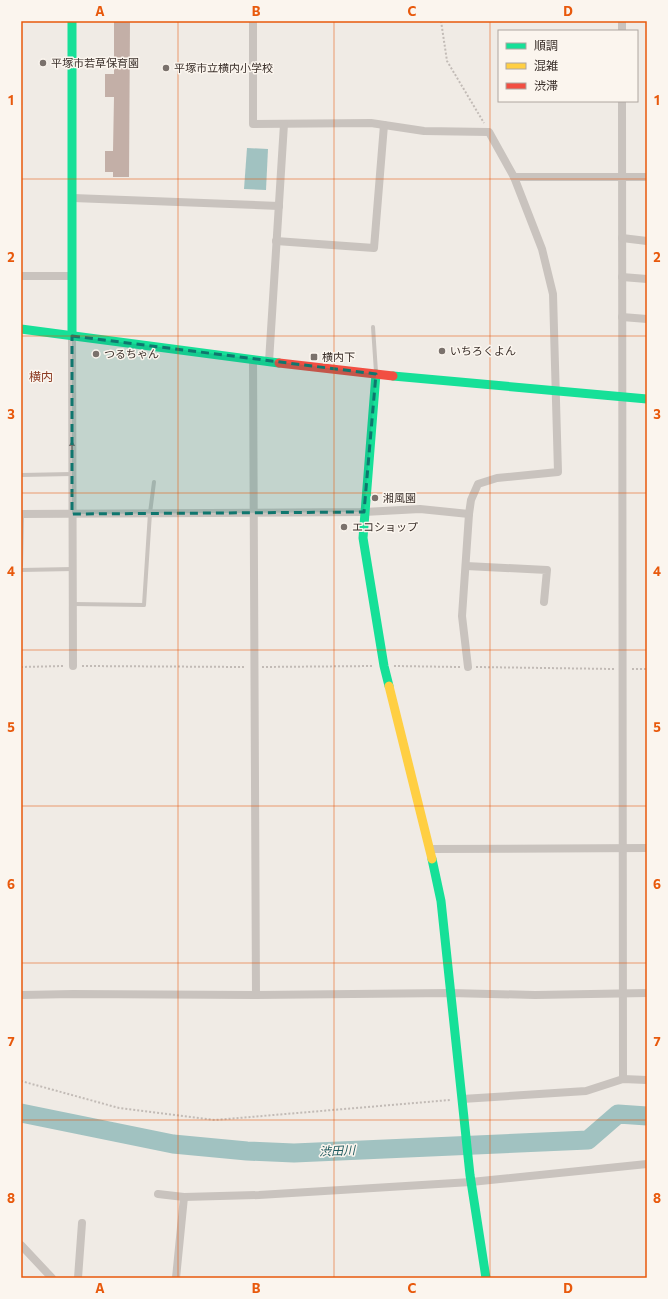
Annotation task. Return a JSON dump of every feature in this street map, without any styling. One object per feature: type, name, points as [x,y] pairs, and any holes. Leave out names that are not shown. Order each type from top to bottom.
[{"type":"street","points":[[72,21],[73,666]]},
{"type":"street","points":[[253,21],[253,124],[371,123],[424,131],[489,132],[514,177],[542,249],[553,294],[558,472],[497,478],[478,484],[471,500],[469,514],[462,616],[468,667]]},
{"type":"street","points":[[622,102],[624,848],[621,994],[623,1079]]},
{"type":"street","points":[[269,362],[284,124]]},
{"type":"street","points":[[276,241],[374,248],[384,125]]},
{"type":"street","points":[[514,177],[647,177]]},
{"type":"street","points":[[73,198],[279,206]]},
{"type":"street","points":[[622,238],[647,241]]},
{"type":"street","points":[[21,276],[72,276]]},
{"type":"street","points":[[622,277],[647,279]]},
{"type":"street","points":[[622,317],[647,319]]},
{"type":"street","points":[[21,329],[253,360],[376,374],[647,399]]},
{"type":"street","points":[[253,360],[256,995]]},
{"type":"street","points":[[376,374],[364,512],[363,538],[366,563],[384,666],[430,848],[441,901],[471,1178],[486,1278]]},
{"type":"street","points":[[21,514],[254,514],[364,512],[420,508],[469,514]]},
{"type":"street","points":[[466,566],[547,570],[544,602]]},
{"type":"street","points":[[430,848],[647,848]]},
{"type":"street","points":[[21,995],[450,993],[535,995],[647,993]]},
{"type":"street","points":[[463,1101],[586,1091],[623,1079],[647,1080]]},
{"type":"street","points":[[158,1194],[184,1197],[259,1195],[647,1164]]},
{"type":"street","points":[[176,1278],[184,1197]]},
{"type":"street","points":[[78,1278],[82,1223]]},
{"type":"street","points":[[21,1245],[52,1278]]},
{"type":"lane","points":[[373,327],[376,374]]},
{"type":"lane","points":[[21,475],[72,474]]},
{"type":"lane","points":[[74,604],[144,605],[150,513],[154,482]]},
{"type":"lane","points":[[21,514],[21,566]]},
{"type":"lane","points":[[21,570],[74,569]]},
{"type":"path","points":[[441,21],[447,61],[489,132]]},
{"type":"path","points":[[21,666],[384,666],[647,669]]},
{"type":"path","points":[[21,1081],[119,1108],[215,1120],[463,1101]]},
{"type":"highlighted area","points":[[72,336],[376,374],[364,512],[72,514]]},
{"type":"water","points":[[247,148],[268,149],[266,190],[244,189]]},
{"type":"building","points":[[114,21],[130,21],[129,177],[113,177],[113,172],[105,172],[105,151],[113,151],[114,97],[105,97],[105,74],[114,74]]},
{"type":"waterway","name":"渋田川","points":[[21,1113],[173,1144],[247,1151],[294,1153],[588,1140],[618,1114],[647,1116]]},
{"type":"traffic: fast","points":[[72,21],[72,336]]},
{"type":"traffic: fast","points":[[21,329],[279,363]]},
{"type":"traffic: fast","points":[[376,374],[363,538],[384,666],[389,686]]},
{"type":"traffic: fast","points":[[393,376],[647,399]]},
{"type":"traffic: fast","points":[[432,859],[441,901],[470,1175],[486,1278]]},
{"type":"traffic: slow","points":[[389,686],[432,859]]},
{"type":"traffic: jam","points":[[279,363],[393,376]]},
{"type":"place","name":"平塚市若草保育園","points":[[43,63]]},
{"type":"place","name":"平塚市立横内小学校","points":[[166,68]]},
{"type":"place","name":"いちろくよん","points":[[442,351]]},
{"type":"place","name":"つるちゃん","points":[[96,354]]},
{"type":"place","name":"横内下","points":[[314,357]]},
{"type":"place","name":"湘風園","points":[[375,498]]},
{"type":"place","name":"エコショップ","points":[[344,527]]},
{"type":"district","name":"横内","points":[[41,377]]}]
